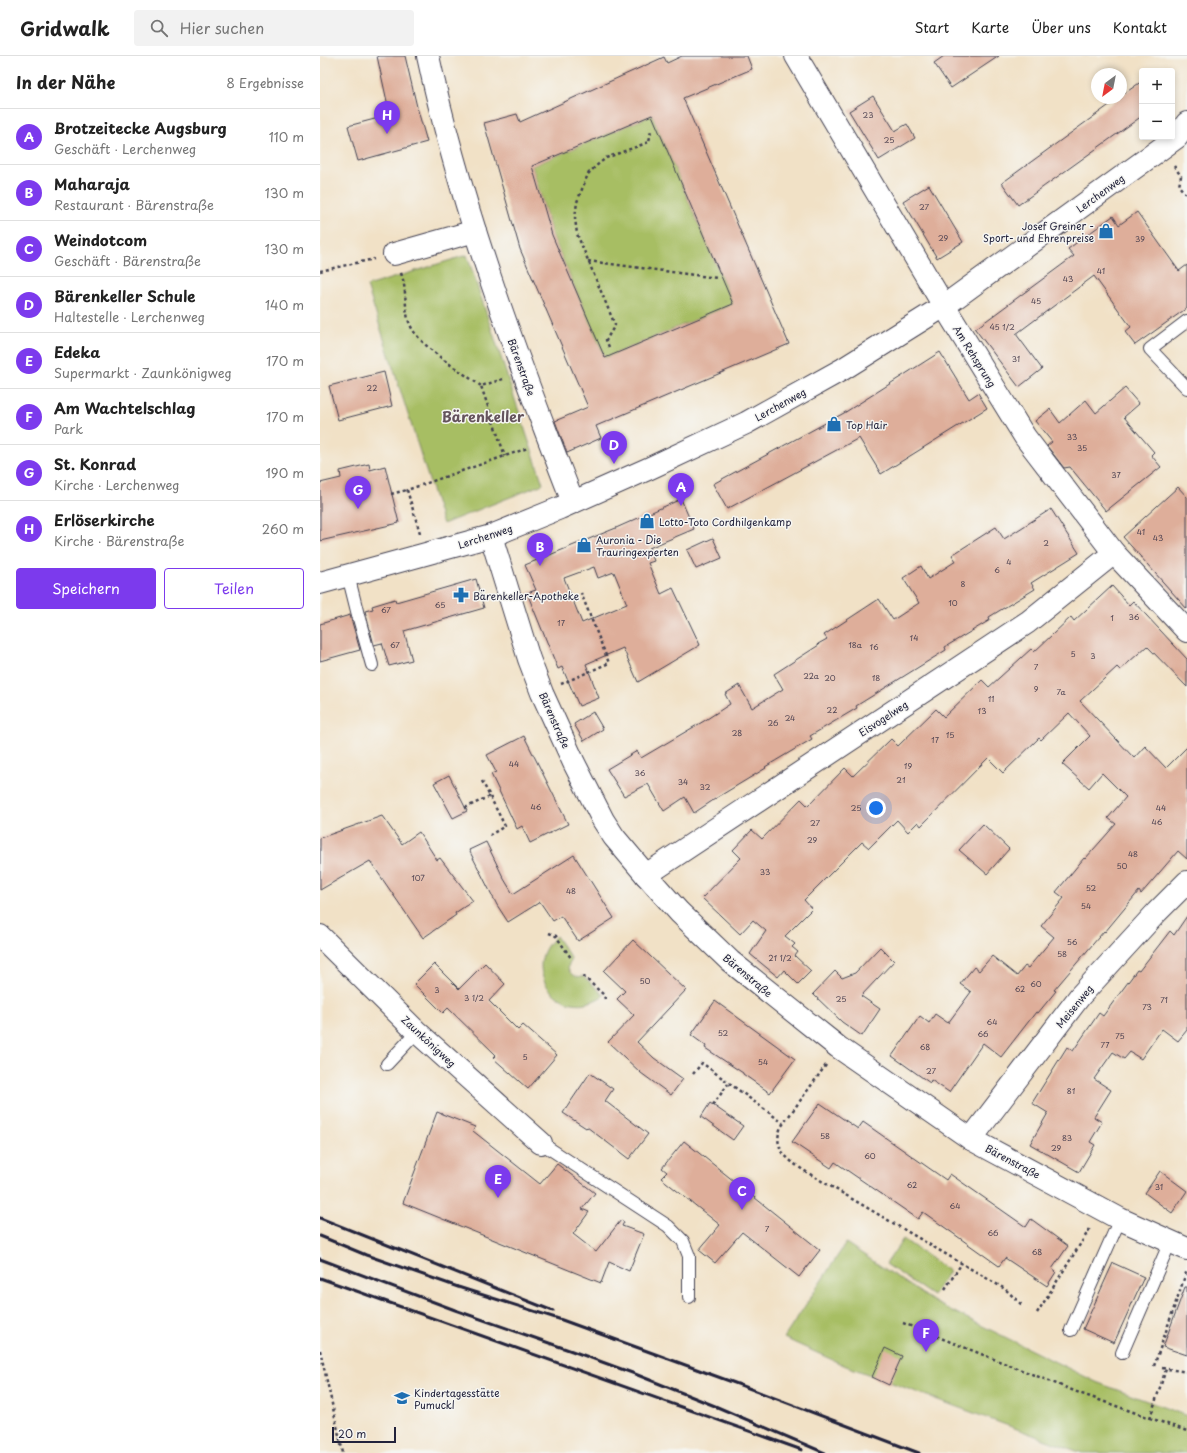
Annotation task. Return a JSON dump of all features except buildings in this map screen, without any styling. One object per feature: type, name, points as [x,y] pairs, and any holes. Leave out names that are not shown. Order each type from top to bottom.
[{"type":"street","name":"Bärenstraße","points":[[428,56],[436,94],[474,231],[522,372],[573,502]]},
{"type":"street","name":"Am Rehsprung","points":[[796,56],[944,306],[1025,437],[1114,554],[1187,632]]},
{"type":"street","name":"Lerchenweg","points":[[320,583],[491,536],[650,468],[746,423],[843,368],[944,306],[1177,137],[1187,123]]},
{"type":"street","points":[[394,254],[474,231]]},
{"type":"street","name":"Bärenstraße","points":[[491,536],[529,659],[542,693],[574,763],[603,820],[614,837],[679,912],[730,960],[838,1047],[972,1139],[1111,1214],[1178,1245]]},
{"type":"street","name":"Eisvogelweg","points":[[646,875],[1028,622],[1114,554]]},
{"type":"street","name":"Meisenweg","points":[[972,1139],[1080,996],[1157,912],[1187,882]]},
{"type":"street","name":"Zaunkönigweg","points":[[320,936],[417,1032],[541,1142]]},
{"type":"lane","points":[[1187,321],[1150,349],[1187,388]]},
{"type":"lane","points":[[348,575],[372,665]]},
{"type":"lane","points":[[387,1064],[417,1032]]},
{"type":"lane","points":[[541,1142],[668,1226],[683,1241],[689,1256],[689,1297]]},
{"type":"lane","points":[[1071,1330],[1111,1214]]},
{"type":"lane","points":[[1122,1353],[1178,1245]]},
{"type":"path","points":[[609,347],[606,340],[616,325],[577,234],[575,218],[577,202],[588,174],[606,158],[649,142],[651,130]]},
{"type":"path","points":[[1160,149],[1181,176],[1179,186],[1187,196]]},
{"type":"path","points":[[320,271],[394,254],[403,279],[409,323],[417,335],[429,348],[481,386],[505,456]]},
{"type":"path","points":[[588,261],[717,278]]},
{"type":"path","points":[[481,386],[522,372]]},
{"type":"path","points":[[392,494],[549,440]]},
{"type":"path","points":[[407,490],[426,554]]},
{"type":"path","points":[[542,693],[609,663],[581,593]]},
{"type":"path","points":[[482,781],[505,826],[490,834]]},
{"type":"path","points":[[465,808],[490,796]]},
{"type":"path","points":[[549,933],[556,936],[571,958]]},
{"type":"path","points":[[584,976],[604,995],[605,999]]},
{"type":"path","points":[[693,1074],[702,1063],[728,1084],[783,1123]]},
{"type":"path","points":[[826,1064],[783,1123],[778,1134],[781,1151],[788,1159],[803,1170],[1005,1289],[1022,1305]]},
{"type":"path","points":[[713,1105],[728,1084]]},
{"type":"path","points":[[1037,1313],[1111,1214]]},
{"type":"path","points":[[945,1289],[962,1263]]},
{"type":"path","points":[[1154,1366],[1187,1269]]},
{"type":"path","points":[[903,1323],[1082,1394],[1187,1431]]},
{"type":"path","points":[[320,1350],[343,1453]]},
{"type":"path","points":[[1150,1418],[1164,1369],[1187,1372]]},
{"type":"green space","points":[[652,115],[733,304],[605,358],[552,235],[532,166]]},
{"type":"green space","points":[[467,255],[543,484],[443,524],[367,286]]},
{"type":"green space","points":[[556,936],[571,958],[568,967],[570,972],[578,977],[583,976],[604,995],[588,1002],[573,1003],[560,998],[550,990],[543,978],[541,964],[545,950]]},
{"type":"green space","points":[[903,1239],[949,1271],[933,1296],[886,1264]]},
{"type":"green space","points":[[846,1243],[936,1303],[1096,1382],[1187,1416],[1187,1453],[1082,1453],[846,1366],[784,1338]]},
{"type":"railway","points":[[320,1218],[553,1311]]},
{"type":"railway","points":[[320,1236],[366,1255],[458,1287],[562,1320],[743,1386],[919,1453]]},
{"type":"railway","points":[[320,1259],[455,1310],[635,1374],[825,1453]]},
{"type":"railway","points":[[320,1278],[802,1450]]},
{"type":"place","name":"Erlöserkirche","points":[[387,134]]},
{"type":"place","name":"Josef Greiner - Sport- und Ehrenpreise","points":[[1106,231]]},
{"type":"place","name":"Top Hair","points":[[834,424]]},
{"type":"place","name":"Bärenkeller Schule","points":[[614,464]]},
{"type":"place","name":"Brotzeitecke Augsburg","points":[[681,506]]},
{"type":"place","name":"St. Konrad","points":[[358,509]]},
{"type":"place","name":"Lotto-Toto Cordhilgenkamp","points":[[647,521]]},
{"type":"place","name":"Auronia - Die Trauringexperten","points":[[584,545]]},
{"type":"place","name":"Maharaja","points":[[540,566]]},
{"type":"place","name":"Bärenkeller-Apotheke","points":[[461,595]]},
{"type":"place","name":"Edeka","points":[[498,1198]]},
{"type":"place","name":"Weindotcom","points":[[742,1210]]},
{"type":"place","name":"Am Wachtelschlag","points":[[926,1352]]},
{"type":"place","name":"Kindertagesstätte Pumuckl","points":[[402,1398]]},
{"type":"district","name":"Bärenkeller","points":[[483,416]]}]
